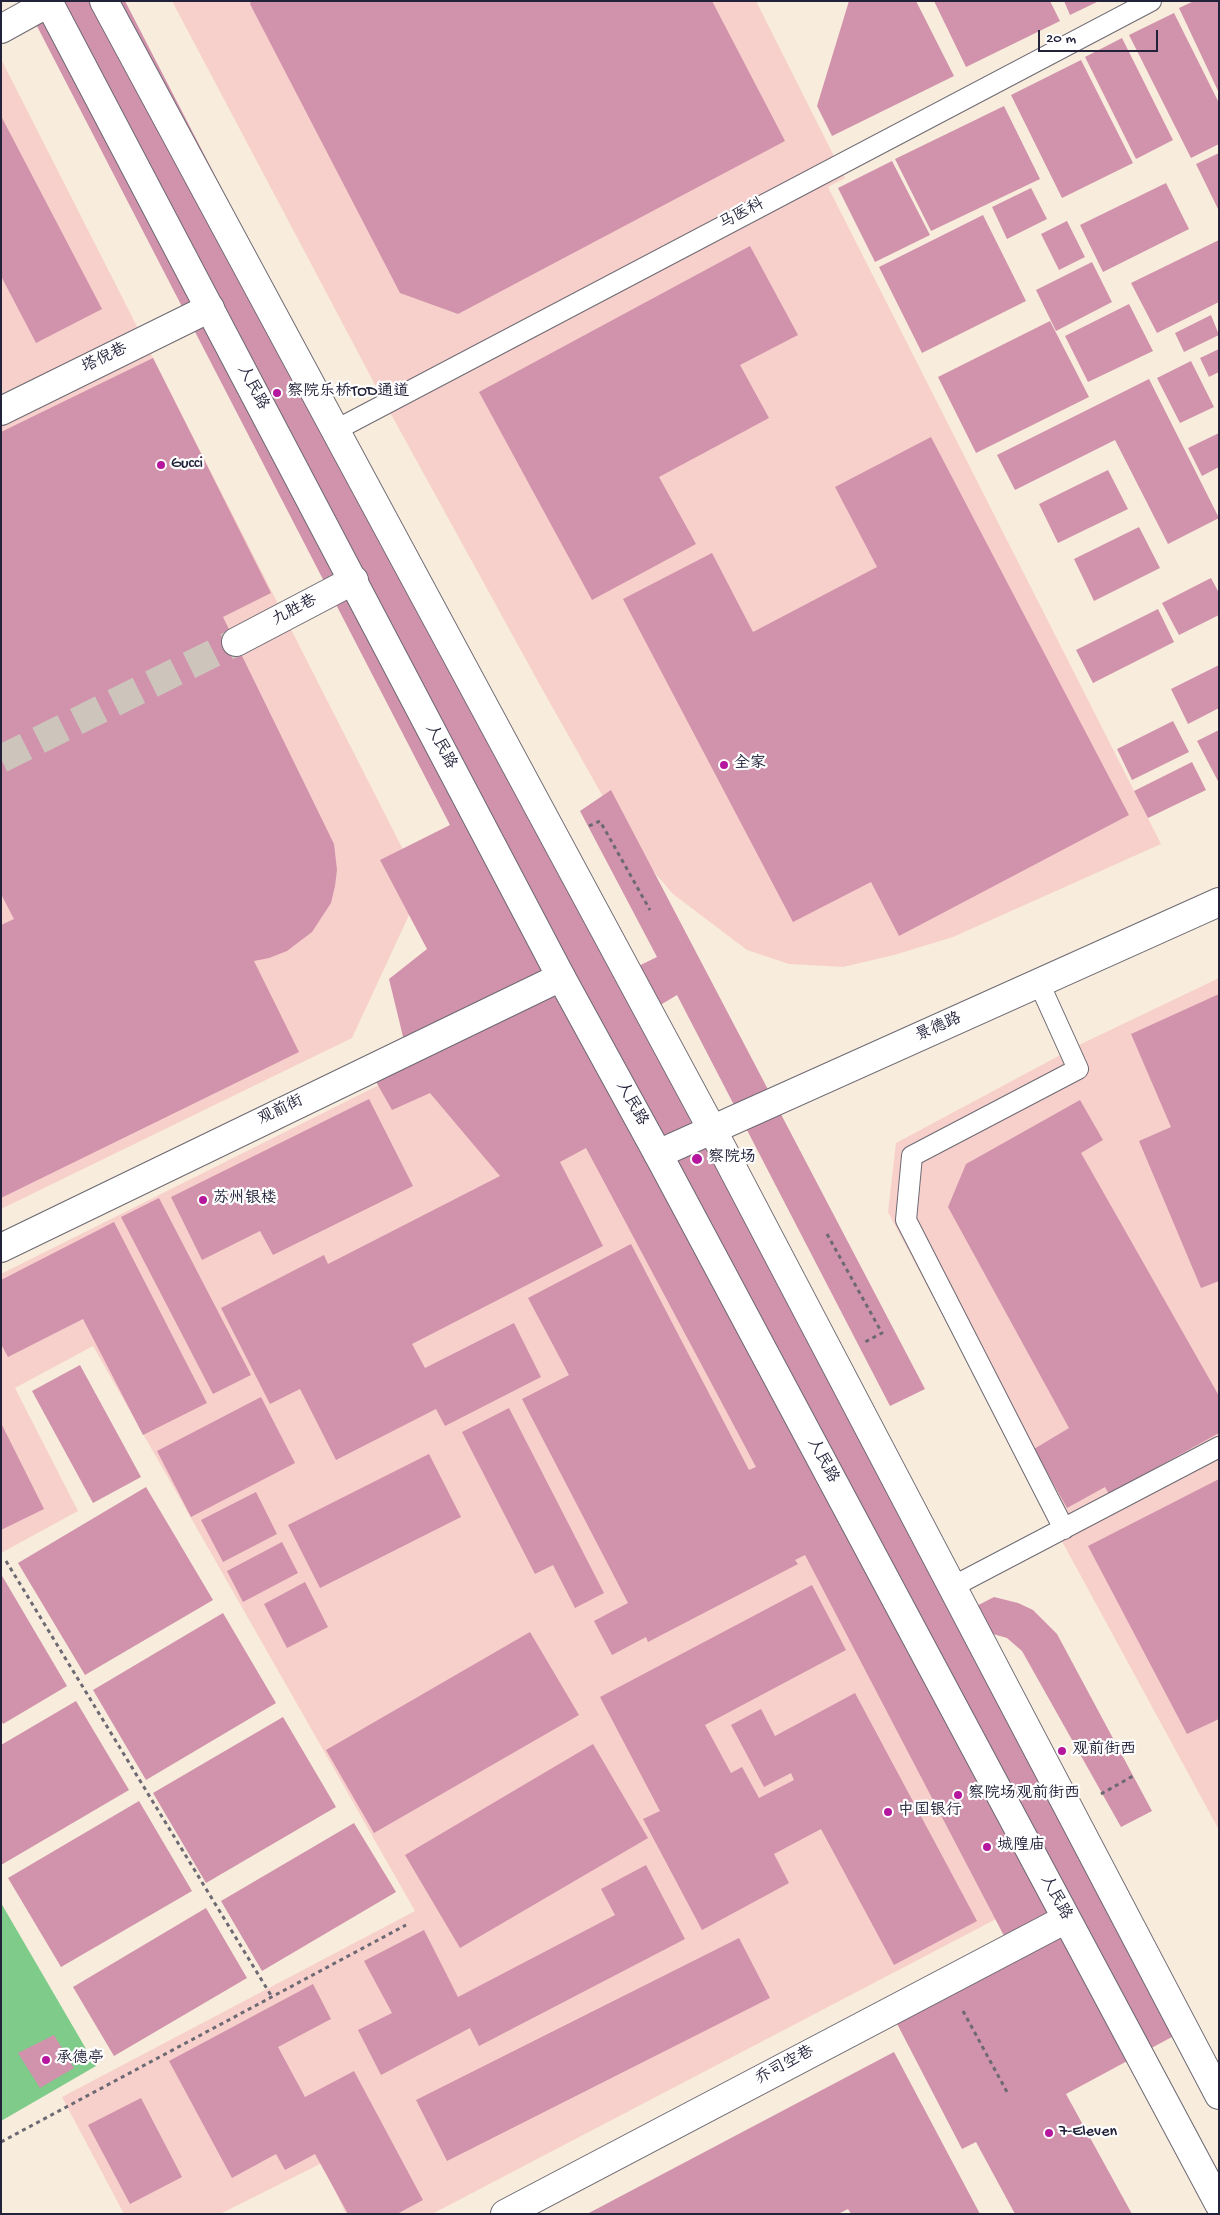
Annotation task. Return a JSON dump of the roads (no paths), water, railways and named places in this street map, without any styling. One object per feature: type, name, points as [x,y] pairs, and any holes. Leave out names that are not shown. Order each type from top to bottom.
[{"type":"main road","points":[[104,1],[334,431],[713,1131],[1219,2094]]},
{"type":"main road","points":[[1,29],[48,2]]},
{"type":"main road","name":"人民路","points":[[48,2],[561,976],[1219,2204]]},
{"type":"main road","name":"塔倪巷","points":[[1,411],[210,308]]},
{"type":"main road","name":"九胜巷","points":[[236,642],[354,580]]},
{"type":"main road","name":"景德路","points":[[658,1154],[713,1131],[1219,902]]},
{"type":"main road","name":"观前街","points":[[1,1248],[561,976]]},
{"type":"main road","name":"乔司空巷","points":[[504,2214],[1066,1919]]},
{"type":"lane","name":"马医科","points":[[334,431],[1151,1]]},
{"type":"lane","points":[[1040,983],[1078,1069],[912,1156],[906,1220],[1064,1529]]},
{"type":"lane","points":[[952,1587],[1219,1447]]},
{"type":"tunnel","points":[[1,759],[236,642]]},
{"type":"place","name":"察院乐桥TOD通道","points":[[277,393]]},
{"type":"place","name":"Gucci","points":[[161,465]]},
{"type":"place","name":"全家","points":[[724,765]]},
{"type":"place","name":"察院场","points":[[697,1159]]},
{"type":"place","name":"苏州银楼","points":[[203,1200]]},
{"type":"place","name":"观前街西","points":[[1062,1751]]},
{"type":"place","name":"察院场观前街西","points":[[958,1795]]},
{"type":"place","name":"中国银行","points":[[888,1812]]},
{"type":"place","name":"城隍庙","points":[[987,1847]]},
{"type":"place","name":"承德亭","points":[[46,2060]]},
{"type":"place","name":"7-Eleven","points":[[1049,2133]]}]
